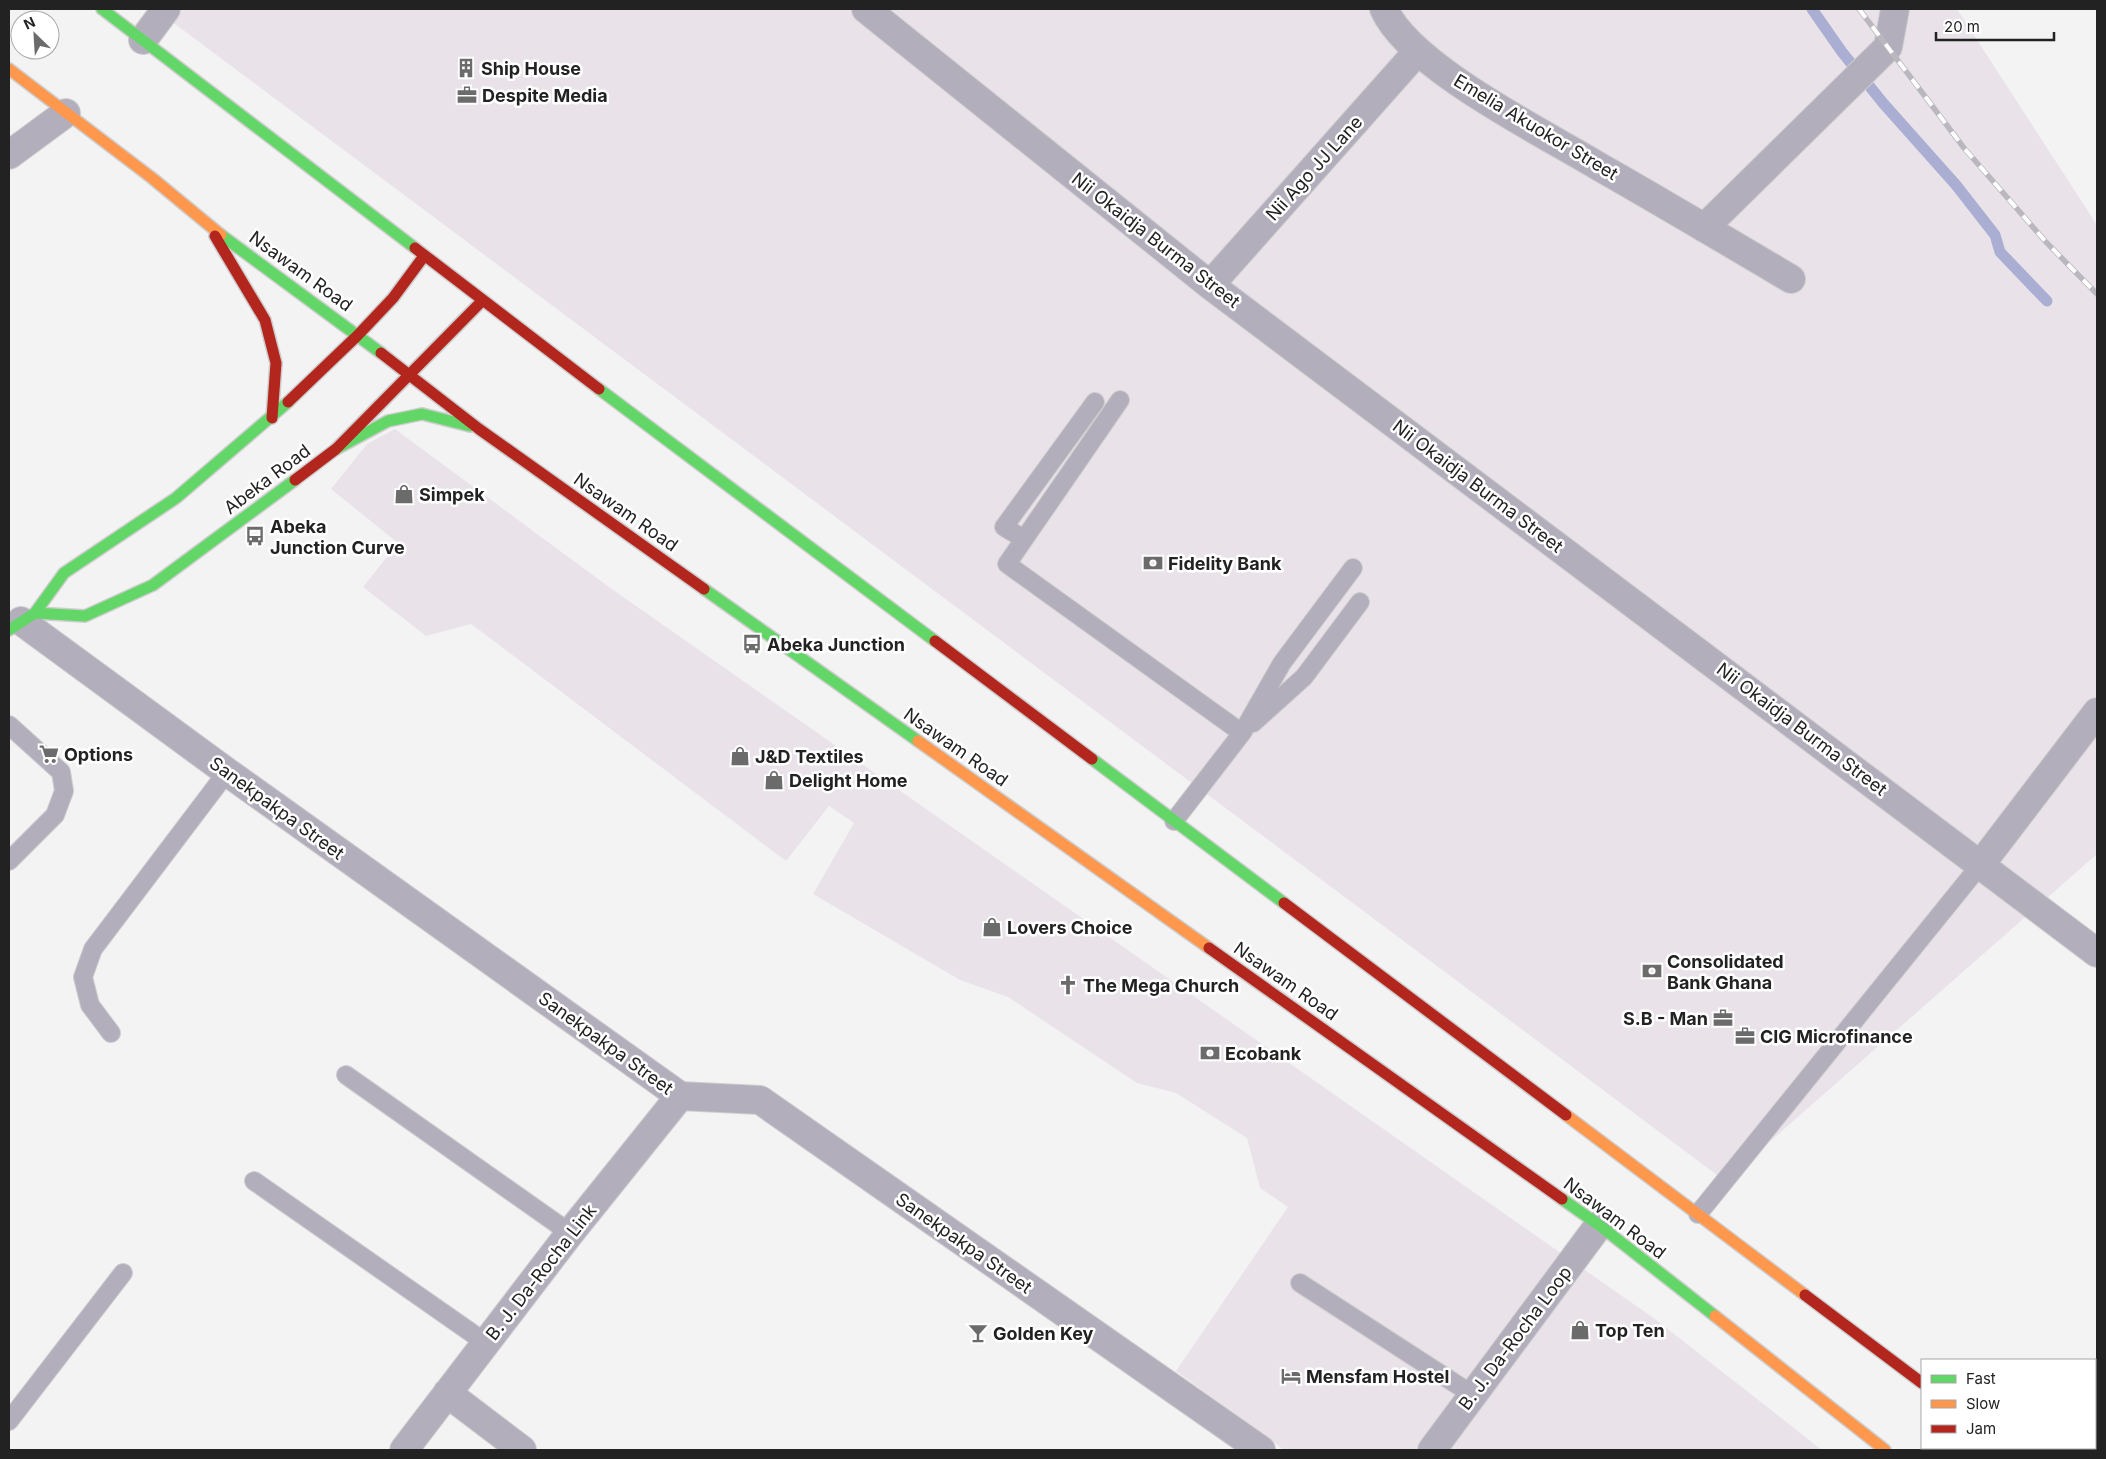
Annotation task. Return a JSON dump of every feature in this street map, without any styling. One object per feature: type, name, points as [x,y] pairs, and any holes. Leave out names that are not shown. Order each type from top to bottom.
[{"type":"main road","points":[[102,9],[324,177],[482,301],[1921,1382]]},
{"type":"main road","name":"Nsawam Road","points":[[9,69],[152,178],[209,226],[358,335],[479,429],[1599,1225],[1885,1450]]},
{"type":"main road","points":[[209,226],[265,320],[276,363],[272,418]]},
{"type":"main road","points":[[21,621],[64,573],[176,498],[272,418],[358,335],[393,298],[424,256]]},
{"type":"main road","name":"Abeka Road","points":[[21,621],[85,616],[153,585],[336,449],[482,301]]},
{"type":"main road","points":[[336,449],[388,421],[422,414],[479,429]]},
{"type":"street","points":[[144,40],[166,9]]},
{"type":"street","name":"Nii Okaidja Burma Street","points":[[866,9],[1210,285],[2097,953]]},
{"type":"street","name":"Emelia Akuokor Street","points":[[1384,9],[1388,18],[1417,52],[1474,92],[1791,279]]},
{"type":"street","points":[[1704,228],[1888,47],[1895,9]]},
{"type":"street","name":"Nii Ago JJ Lane","points":[[1210,285],[1417,52]]},
{"type":"street","points":[[9,155],[66,113]]},
{"type":"street","name":"Sanekpakpa Street","points":[[21,621],[227,772],[680,1096],[760,1100],[1261,1450]]},
{"type":"street","points":[[1981,864],[2097,712]]},
{"type":"street","name":"B. J. Da-Rocha Link","points":[[404,1450],[570,1233],[680,1096]]},
{"type":"street","name":"B. J. Da-Rocha Loop","points":[[1432,1450],[1599,1225]]},
{"type":"street","points":[[448,1393],[522,1450]]},
{"type":"lane","points":[[1120,400],[1007,564],[1242,733]]},
{"type":"lane","points":[[1024,539],[1004,527],[1095,402]]},
{"type":"lane","points":[[1174,821],[1242,733],[1282,663],[1353,568]]},
{"type":"lane","points":[[1242,733],[1304,678],[1360,602]]},
{"type":"lane","points":[[9,725],[61,772],[64,791],[55,816],[9,861]]},
{"type":"lane","points":[[111,1032],[90,1005],[83,977],[93,950],[227,772]]},
{"type":"lane","points":[[1698,1214],[1981,864]]},
{"type":"lane","points":[[346,1075],[570,1233]]},
{"type":"lane","points":[[254,1181],[486,1343]]},
{"type":"lane","points":[[9,1421],[123,1273]]},
{"type":"lane","points":[[1300,1284],[1473,1394]]},
{"type":"shaded area","points":[[155,9],[1957,9],[2097,225],[2097,854],[1725,1181]]},
{"type":"shaded area","points":[[395,429],[609,587],[1655,1319],[1822,1450],[1284,1450],[1176,1371],[1288,1207],[1260,1188],[1247,1138],[1176,1093],[1137,1083],[1008,997],[960,980],[813,894],[854,823],[829,806],[786,861],[471,624],[426,636],[363,587],[398,543],[331,489],[367,444]]},
{"type":"waterway","points":[[1812,9],[1842,52],[1883,103],[1956,185],[1995,235],[2000,252],[2047,301]]},
{"type":"railway","points":[[1859,9],[1964,148],[2046,242],[2097,294]]},
{"type":"traffic: fast","points":[[102,9],[415,248]]},
{"type":"traffic: fast","points":[[221,235],[381,353]]},
{"type":"traffic: fast","points":[[599,389],[935,641]]},
{"type":"traffic: fast","points":[[9,630],[35,613],[64,573],[176,498],[288,402]]},
{"type":"traffic: fast","points":[[336,449],[388,421],[422,414],[470,426]]},
{"type":"traffic: fast","points":[[35,613],[85,616],[153,585],[295,480]]},
{"type":"traffic: fast","points":[[704,589],[918,741]]},
{"type":"traffic: fast","points":[[1092,759],[1284,903]]},
{"type":"traffic: fast","points":[[1562,1199],[1599,1225],[1715,1316]]},
{"type":"traffic: slow","points":[[9,69],[152,178],[221,235]]},
{"type":"traffic: slow","points":[[918,741],[1209,948]]},
{"type":"traffic: slow","points":[[1566,1115],[1805,1295]]},
{"type":"traffic: slow","points":[[1715,1316],[1885,1450]]},
{"type":"traffic: jam","points":[[215,236],[265,320],[276,363],[272,418]]},
{"type":"traffic: jam","points":[[415,248],[599,389]]},
{"type":"traffic: jam","points":[[288,402],[358,335],[393,298],[424,256]]},
{"type":"traffic: jam","points":[[295,480],[336,449],[482,301]]},
{"type":"traffic: jam","points":[[381,353],[479,429],[704,589]]},
{"type":"traffic: jam","points":[[935,641],[1092,759]]},
{"type":"traffic: jam","points":[[1284,903],[1566,1115]]},
{"type":"traffic: jam","points":[[1209,948],[1562,1199]]},
{"type":"traffic: jam","points":[[1805,1295],[1921,1382]]},
{"type":"place","name":"Ship House","points":[[466,68]]},
{"type":"place","name":"Despite Media","points":[[467,95]]},
{"type":"place","name":"Simpek","points":[[404,494]]},
{"type":"place","name":"Abeka Junction Curve","points":[[255,536]]},
{"type":"place","name":"Fidelity Bank","points":[[1153,563]]},
{"type":"place","name":"Abeka Junction","points":[[752,644]]},
{"type":"place","name":"Options","points":[[49,754]]},
{"type":"place","name":"J&D Textiles","points":[[740,756]]},
{"type":"place","name":"Delight Home","points":[[774,780]]},
{"type":"place","name":"Lovers Choice","points":[[992,927]]},
{"type":"place","name":"Consolidated Bank Ghana","points":[[1652,971]]},
{"type":"place","name":"The Mega Church","points":[[1068,985]]},
{"type":"place","name":"S.B - Man","points":[[1723,1018]]},
{"type":"place","name":"CIG Microfinance","points":[[1745,1036]]},
{"type":"place","name":"Ecobank","points":[[1210,1053]]},
{"type":"place","name":"Top Ten","points":[[1580,1330]]},
{"type":"place","name":"Golden Key","points":[[978,1333]]},
{"type":"place","name":"Mensfam Hostel","points":[[1291,1376]]}]
